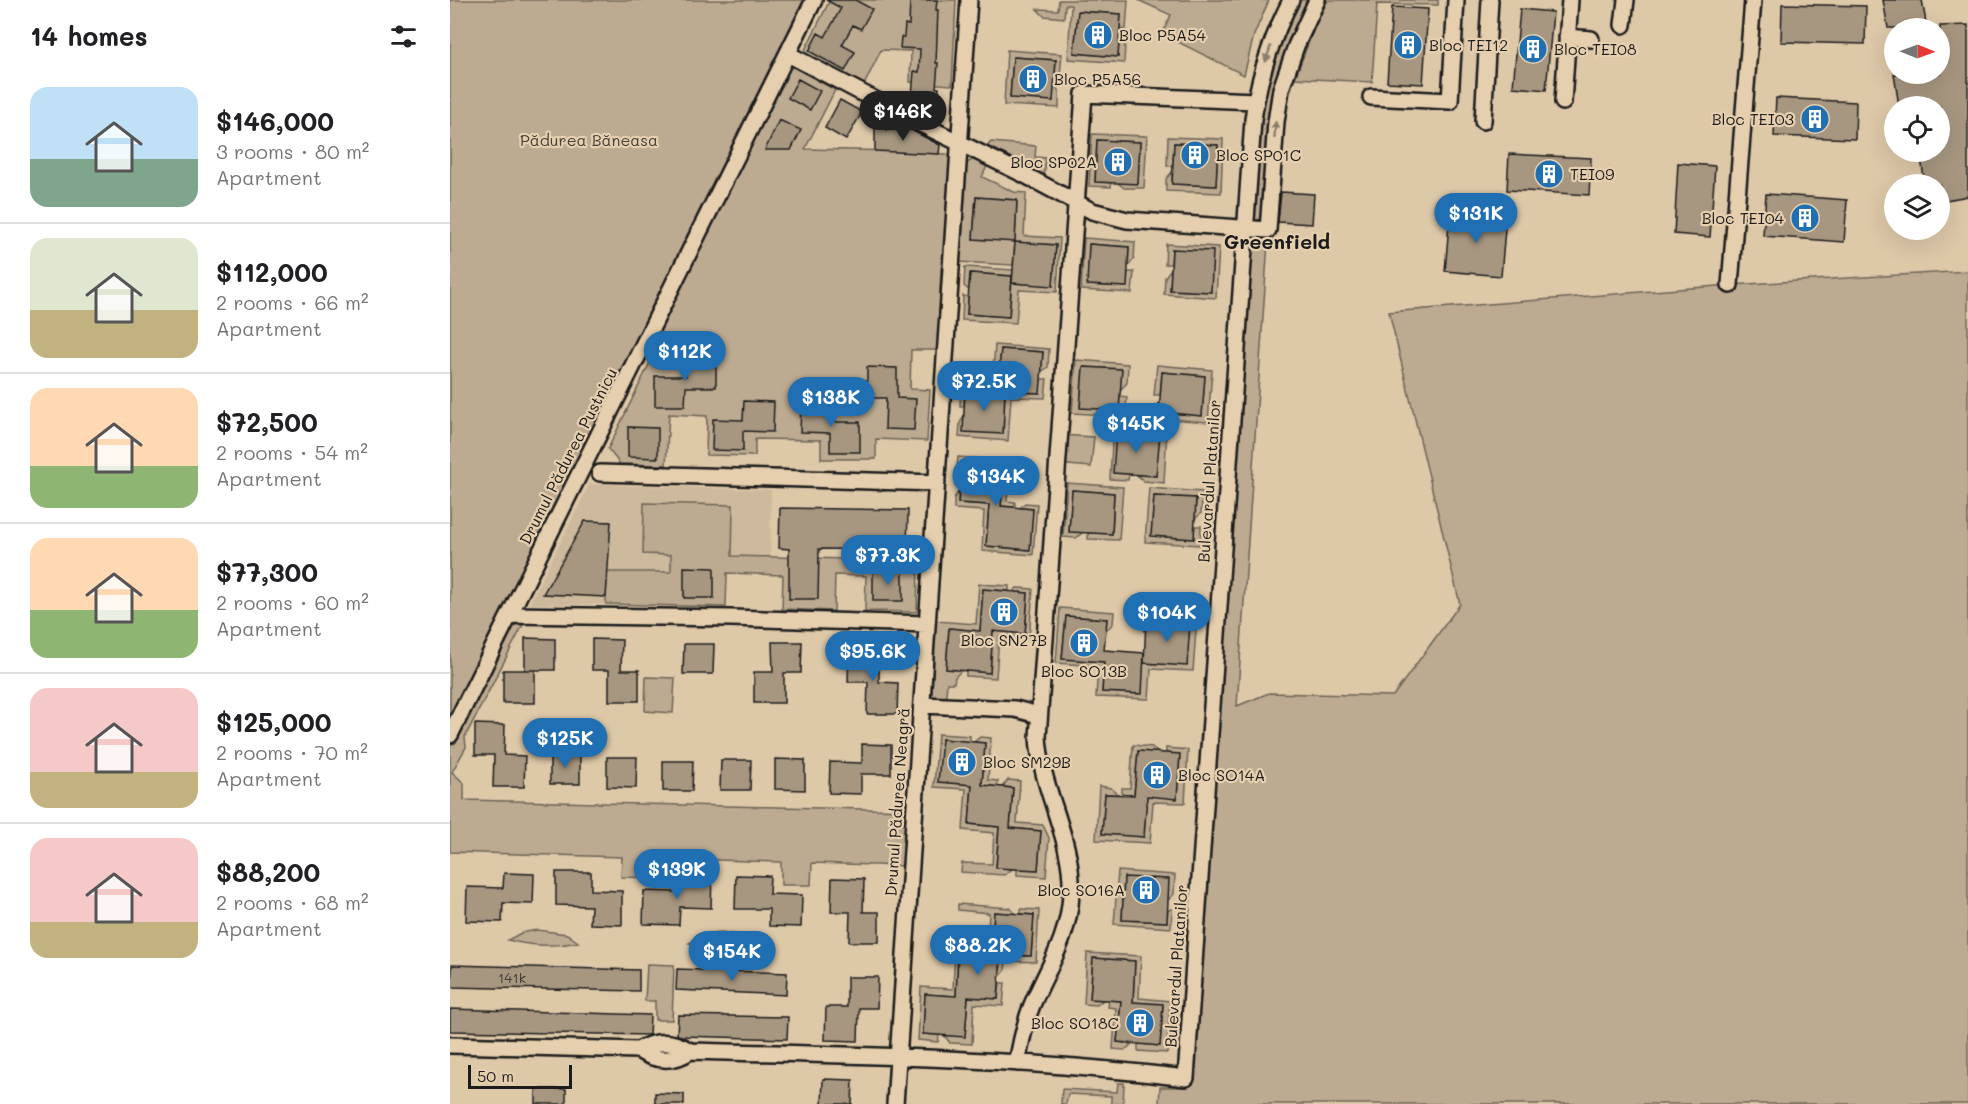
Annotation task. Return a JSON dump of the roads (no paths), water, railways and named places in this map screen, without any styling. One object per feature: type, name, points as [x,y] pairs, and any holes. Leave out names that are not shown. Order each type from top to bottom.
[{"type":"street","name":"Drumul Pădurea Pustnicu","points":[[450,735],[814,0]]},
{"type":"street","name":"Drumul Pădurea Neagră","points":[[895,1104],[969,0]]},
{"type":"street","name":"Bulevardul Platanilor","points":[[1017,1063],[1186,1078],[1255,102],[1265,62],[1291,0]]},
{"type":"street","points":[[788,54],[1092,211],[1127,220],[1268,230],[1276,122],[1281,89],[1296,46],[1317,0]]},
{"type":"street","points":[[1371,97],[1450,101],[1456,0]]},
{"type":"street","points":[[1483,121],[1490,0]]},
{"type":"street","points":[[1563,102],[1570,0]]},
{"type":"street","points":[[1623,25],[1626,0]]},
{"type":"street","points":[[1730,285],[1753,0]]},
{"type":"street","points":[[1568,37],[1591,39]]},
{"type":"street","points":[[450,1045],[638,1050],[650,1044],[664,1042],[681,1045],[690,1051],[898,1056],[1017,1063],[1026,1022],[1060,945],[1071,896],[1071,878],[1065,840],[1045,783],[1039,758],[1038,737],[1084,94],[1255,102]]},
{"type":"street","points":[[600,473],[937,483]]},
{"type":"street","points":[[510,615],[927,624]]},
{"type":"street","points":[[922,705],[1015,709],[1039,715]]},
{"type":"place","name":"Bloc P5A54","points":[[1098,35]]},
{"type":"place","name":"Bloc TEI12","points":[[1408,45]]},
{"type":"place","name":"Bloc TEI08","points":[[1533,49]]},
{"type":"place","name":"Bloc P5A56","points":[[1033,79]]},
{"type":"place","name":"Bloc TEI03","points":[[1815,119]]},
{"type":"place","name":"Bloc SP01C","points":[[1195,155]]},
{"type":"place","name":"Bloc SP02A","points":[[1118,162]]},
{"type":"place","name":"TEI09","points":[[1549,174]]},
{"type":"place","name":"Bloc TEI04","points":[[1805,218]]},
{"type":"place","name":"Bloc SN27B","points":[[1004,612]]},
{"type":"place","name":"Bloc SO13B","points":[[1084,643]]},
{"type":"place","name":"Bloc SM29B","points":[[962,762]]},
{"type":"place","name":"Bloc SO14A","points":[[1157,775]]},
{"type":"place","name":"Bloc SO16A","points":[[1146,890]]},
{"type":"place","name":"Bloc SO18C","points":[[1140,1023]]},
{"type":"district","name":"Greenfield","points":[[1277,242]]},
{"type":"park label","name":"Pădurea Băneasa","points":[[589,140]]}]
